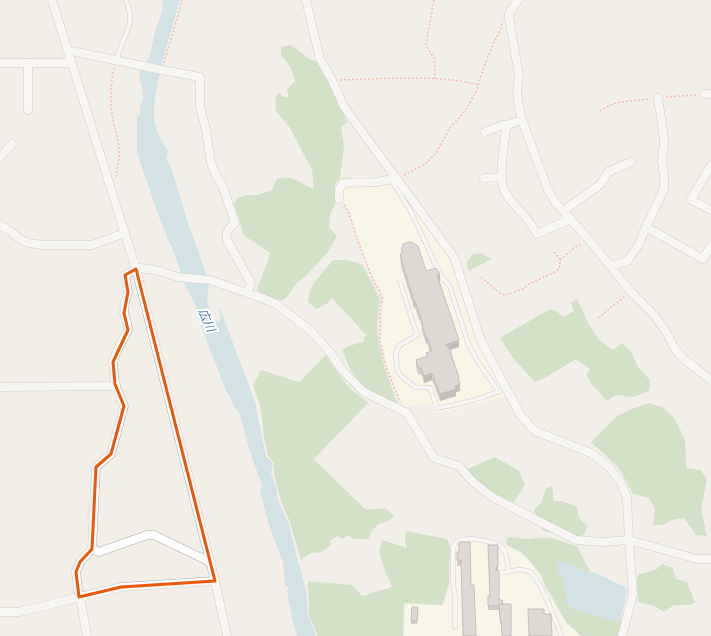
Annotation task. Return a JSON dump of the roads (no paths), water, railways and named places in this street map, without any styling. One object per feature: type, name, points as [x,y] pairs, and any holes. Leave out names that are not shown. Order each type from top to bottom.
[{"type":"street","points":[[52,0],[136,269],[215,581],[227,636]]},
{"type":"street","points":[[306,0],[320,59],[332,80],[344,107],[394,179],[454,257],[481,341],[502,390],[521,416],[535,431],[591,453],[609,467],[620,481],[627,498],[633,594],[622,636]]},
{"type":"street","points":[[518,0],[509,13],[510,29],[519,76],[517,92],[519,108],[548,190],[555,202],[588,239],[630,291],[654,315],[679,354],[711,380]]},
{"type":"street","points":[[501,29],[510,29]]},
{"type":"street","points":[[67,50],[200,77],[200,107],[206,130],[211,164],[223,187],[235,224],[228,230],[226,235],[227,240],[251,283],[247,293]]},
{"type":"street","points":[[28,63],[28,110]]},
{"type":"street","points":[[0,64],[71,63]]},
{"type":"street","points":[[610,266],[626,262],[638,246],[664,189],[665,183],[662,153],[664,144],[658,98]]},
{"type":"street","points":[[485,132],[522,120]]},
{"type":"street","points":[[507,125],[502,157],[502,177],[505,191],[537,234],[570,219]]},
{"type":"street","points":[[0,157],[12,144]]},
{"type":"street","points":[[563,211],[601,184],[608,172],[631,162]]},
{"type":"street","points":[[711,165],[691,200],[711,210]]},
{"type":"street","points":[[484,178],[502,177]]},
{"type":"street","points":[[339,199],[339,190],[343,183],[377,182],[394,179]]},
{"type":"street","points":[[0,225],[10,230],[20,239],[28,243],[42,245],[92,246],[124,233]]},
{"type":"street","points":[[646,227],[702,259],[710,248]]},
{"type":"street","points":[[87,636],[79,597],[76,572],[80,562],[92,549],[96,467],[111,454],[124,406],[116,386],[113,362],[128,330],[124,313],[124,301],[128,292],[125,275],[136,269],[142,268],[160,271],[178,277],[210,280],[276,304],[311,331],[333,356],[343,371],[364,392],[408,413],[434,458],[459,466],[472,481],[492,497],[576,540],[603,542],[629,540],[697,559],[711,559]]},
{"type":"street","points":[[0,387],[116,386]]},
{"type":"street","points":[[92,549],[99,552],[147,535],[154,535],[210,562]]},
{"type":"street","points":[[0,612],[19,612],[121,587],[215,581]]},
{"type":"lane","points":[[116,60],[130,23],[131,16],[126,0]]},
{"type":"lane","points":[[394,179],[441,276],[450,287],[468,343],[476,359],[502,390],[488,396],[456,405],[437,408],[430,388],[415,387],[401,376],[397,369],[396,353],[399,346],[417,334],[400,282]]},
{"type":"lane","points":[[455,627],[455,597],[453,583],[454,545],[458,541],[468,539],[494,543],[500,546],[504,550],[508,565],[508,572]]},
{"type":"lane","points":[[499,573],[522,569],[530,572],[537,580],[553,612],[561,636]]},
{"type":"water","name":"広川","points":[[162,0],[180,0],[158,81],[154,108],[155,124],[162,142],[168,151],[166,158],[171,167],[187,220],[207,276],[209,285],[207,302],[211,315],[214,320],[219,322],[221,319],[220,308],[256,405],[266,456],[273,465],[271,473],[277,490],[277,497],[288,522],[306,593],[308,614],[316,636],[297,636],[287,591],[289,588],[288,586],[285,586],[283,563],[268,522],[260,492],[262,485],[250,452],[240,414],[227,393],[203,331],[194,302],[182,280],[172,247],[158,214],[138,156],[137,117],[138,115],[140,116],[140,106],[143,96],[139,72],[140,68],[149,57],[155,31],[163,8]]},
{"type":"water","points":[[564,561],[581,570],[592,572],[627,588],[620,620],[612,621],[597,615],[584,614],[566,604],[565,588],[557,568],[557,565],[560,562]]}]
